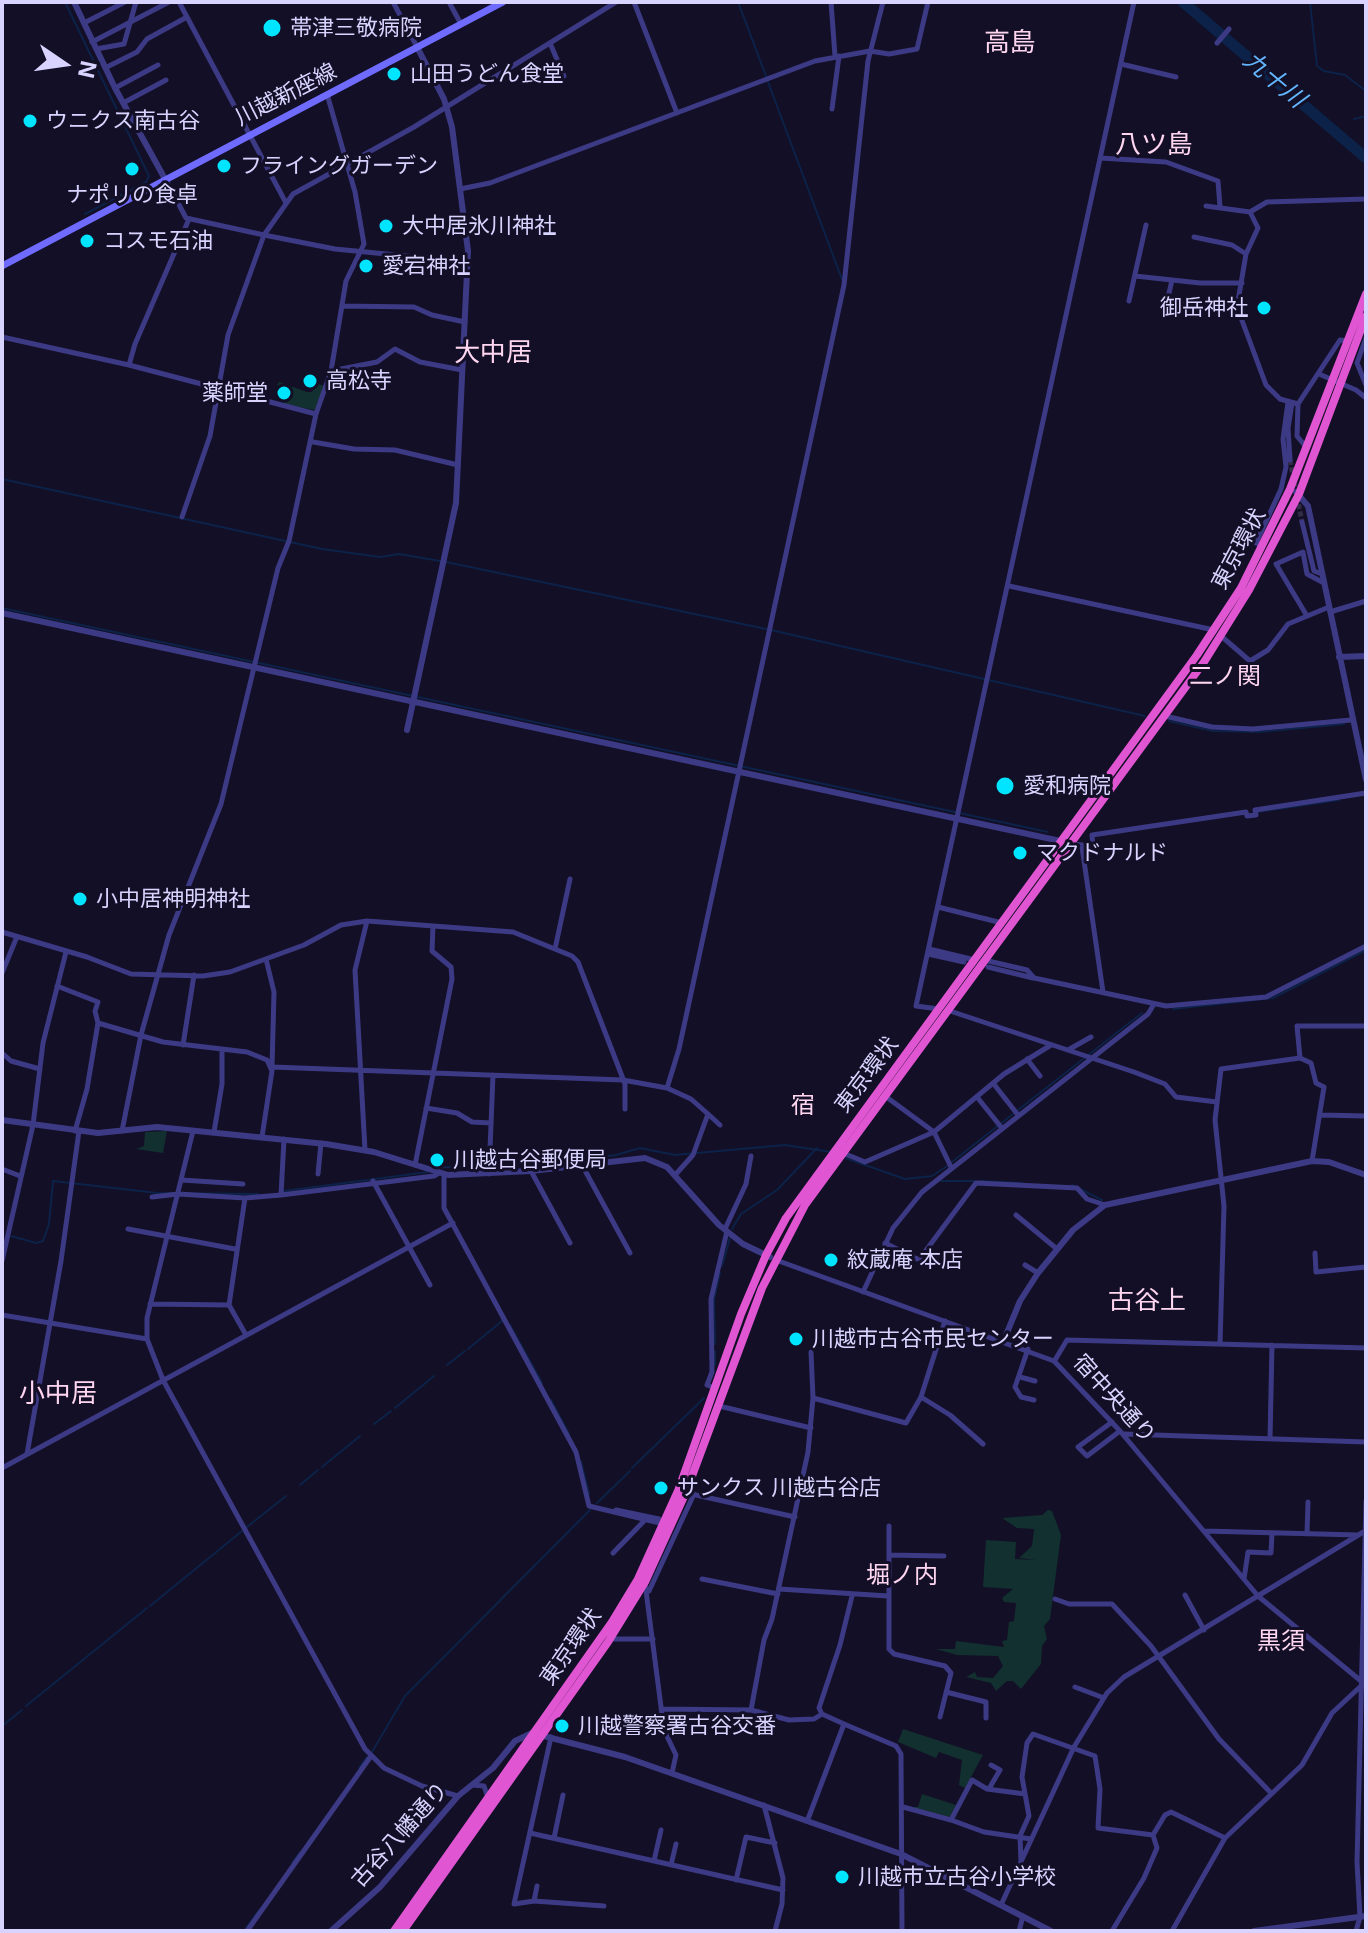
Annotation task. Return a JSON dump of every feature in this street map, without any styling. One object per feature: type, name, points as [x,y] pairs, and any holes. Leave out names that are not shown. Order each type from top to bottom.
[{"type":"highway","name":"東京環状","points":[[394,1931],[487,1795],[542,1735],[612,1622],[662,1521],[766,1255],[813,1178],[1072,844],[1164,716],[1267,559],[1337,381],[1366,294]]},
{"type":"highway","name":"東京環状","points":[[983,962],[1003,923],[1072,844],[1218,633],[1294,491],[1306,447],[1366,316]]},
{"type":"highway","name":"東京環状","points":[[403,1931],[647,1587],[690,1493],[717,1405],[775,1259],[805,1205],[943,1010]]},
{"type":"main road","name":"川越新座線","points":[[2,266],[503,2]]},
{"type":"street","points":[[74,2],[115,88],[189,219],[359,251],[468,262]]},
{"type":"street","points":[[84,23],[125,2]]},
{"type":"street","points":[[94,46],[124,44],[136,2]]},
{"type":"street","points":[[94,46],[169,2]]},
{"type":"street","points":[[179,2],[286,203]]},
{"type":"street","points":[[393,2],[446,107],[468,262],[453,517],[407,730]]},
{"type":"street","points":[[182,517],[210,436],[228,335],[264,235],[293,194],[446,107],[616,2]]},
{"type":"street","points":[[634,2],[677,113]]},
{"type":"street","points":[[831,2],[837,56],[832,109]]},
{"type":"street","points":[[667,1088],[679,1049],[844,285],[870,51],[883,2]]},
{"type":"street","points":[[460,189],[490,183],[837,56],[870,51],[889,54],[917,49],[928,2]]},
{"type":"street","points":[[1134,2],[916,1006],[943,1010],[1165,1084],[1176,1097],[1217,1102]]},
{"type":"street","points":[[450,4],[461,24]]},
{"type":"street","points":[[105,68],[137,52],[147,39],[187,17]]},
{"type":"street","points":[[1217,43],[1229,29]]},
{"type":"street","points":[[550,43],[564,76]]},
{"type":"street","points":[[1121,64],[1176,77]]},
{"type":"street","points":[[115,88],[158,65]]},
{"type":"street","points":[[125,102],[166,80]]},
{"type":"street","points":[[122,1131],[141,1035],[169,935],[221,804],[313,442],[316,414],[331,371],[346,281],[364,231],[327,94]]},
{"type":"street","points":[[1100,158],[1166,162],[1218,181],[1220,207]]},
{"type":"street","points":[[1206,206],[1250,212],[1267,202],[1366,199]]},
{"type":"street","points":[[1250,212],[1258,228],[1246,254],[1237,307],[1266,385],[1274,395],[1293,403]]},
{"type":"street","points":[[129,365],[135,344],[189,219]]},
{"type":"street","points":[[1129,301],[1146,225]]},
{"type":"street","points":[[1194,237],[1232,245],[1246,254]]},
{"type":"street","points":[[1135,276],[1242,283]]},
{"type":"street","points":[[1172,280],[1167,302],[1237,307]]},
{"type":"street","points":[[342,306],[414,307],[432,315],[465,322]]},
{"type":"street","points":[[2,337],[129,365],[316,414]]},
{"type":"street","points":[[1366,338],[1357,363],[1366,385]]},
{"type":"street","points":[[1264,545],[1256,543],[1281,489],[1286,467],[1283,439],[1293,403],[1319,374],[1340,340],[1348,341]]},
{"type":"street","points":[[331,371],[377,362],[395,349],[420,362],[462,370]]},
{"type":"street","points":[[1319,374],[1365,395]]},
{"type":"street","points":[[1293,403],[1299,443],[1306,447]]},
{"type":"street","points":[[1290,460],[1288,428],[1293,403]]},
{"type":"street","points":[[313,442],[354,449],[395,450],[458,465]]},
{"type":"street","points":[[1294,491],[1308,506],[1366,780]]},
{"type":"street","points":[[1302,522],[1314,571],[1322,574]]},
{"type":"street","points":[[1307,616],[1276,564],[1303,552],[1307,574],[1324,583]]},
{"type":"street","points":[[1009,586],[1218,633],[1250,661],[1268,650],[1288,624],[1366,601]]},
{"type":"street","points":[[2,613],[1072,844],[1093,846],[1092,835],[1246,812],[1247,816],[1256,815],[1255,810],[1366,793]]},
{"type":"street","points":[[1339,657],[1366,656]]},
{"type":"street","points":[[1164,716],[1212,727],[1253,729],[1351,720]]},
{"type":"street","points":[[1072,844],[1103,993]]},
{"type":"street","points":[[555,949],[570,879]]},
{"type":"street","points":[[938,907],[1003,923]]},
{"type":"street","points":[[365,1150],[355,970],[367,921]]},
{"type":"street","points":[[2,932],[131,974],[194,975],[230,972],[304,945],[328,930],[367,921],[493,928],[572,956],[581,967],[623,1080],[625,1109]]},
{"type":"street","points":[[415,1165],[453,975],[451,967],[432,951],[433,926]]},
{"type":"street","points":[[2,973],[16,939]]},
{"type":"street","points":[[928,952],[1027,970],[1034,978],[1154,1004],[1266,997],[1366,946]]},
{"type":"street","points":[[2,1261],[4,1237],[33,1125],[40,1069],[66,952]]},
{"type":"street","points":[[928,952],[964,962]]},
{"type":"street","points":[[262,1137],[272,1067],[274,992],[266,959]]},
{"type":"street","points":[[183,1045],[194,975]]},
{"type":"street","points":[[27,1454],[77,1131],[98,1023],[95,1011],[98,1002],[57,986]]},
{"type":"street","points":[[863,1292],[885,1243],[922,1192],[1000,1125],[1148,1014],[1154,1004]]},
{"type":"street","points":[[98,1023],[183,1045],[261,1057],[272,1067],[623,1080],[667,1088],[691,1099],[720,1125]]},
{"type":"street","points":[[1300,1058],[1297,1026],[1366,1026]]},
{"type":"street","points":[[1067,1050],[1091,1037]]},
{"type":"street","points":[[842,1153],[865,1162],[934,1132],[993,1083],[1051,1045]]},
{"type":"street","points":[[214,1132],[222,1084],[222,1050]]},
{"type":"street","points":[[2,1053],[11,1061],[40,1069]]},
{"type":"street","points":[[1220,1344],[1224,1206],[1217,1102],[1221,1069],[1300,1058],[1311,1063],[1316,1083],[1324,1087],[1312,1161]]},
{"type":"street","points":[[1027,1059],[1040,1076]]},
{"type":"street","points":[[489,1174],[493,1075]]},
{"type":"street","points":[[993,1083],[1016,1113]]},
{"type":"street","points":[[884,1096],[934,1132],[951,1167]]},
{"type":"street","points":[[977,1097],[1000,1125]]},
{"type":"street","points":[[426,1108],[457,1113],[472,1122],[491,1123]]},
{"type":"street","points":[[2,1120],[77,1131],[157,1127],[321,1143],[365,1150],[441,1173],[531,1171],[645,1158],[661,1163],[676,1174],[693,1155],[708,1114]]},
{"type":"street","points":[[1320,1115],[1366,1116]]},
{"type":"street","points":[[193,1131],[170,1236],[150,1304],[147,1339],[163,1380],[371,1756],[384,1768],[422,1786],[458,1796]]},
{"type":"street","points":[[281,1195],[284,1139]]},
{"type":"street","points":[[318,1174],[321,1143]]},
{"type":"street","points":[[716,1388],[707,1385],[712,1372],[711,1299],[726,1230],[746,1184],[751,1156]]},
{"type":"street","points":[[1004,1340],[1020,1301],[1038,1273],[1073,1230],[1105,1205],[1312,1161],[1329,1162],[1366,1175]]},
{"type":"street","points":[[582,1165],[630,1253]]},
{"type":"street","points":[[2,1169],[20,1176]]},
{"type":"street","points":[[531,1171],[570,1243]]},
{"type":"street","points":[[152,1197],[178,1194],[245,1198],[441,1173]]},
{"type":"street","points":[[441,1173],[442,1203],[576,1452],[589,1506],[599,1511],[662,1521]]},
{"type":"street","name":"宿中央通り","points":[[676,1174],[726,1230],[743,1244],[775,1259],[1004,1340],[1054,1361],[1112,1422],[1258,1596],[1362,1685]]},
{"type":"street","points":[[182,1180],[243,1184]]},
{"type":"street","points":[[373,1181],[430,1285]]},
{"type":"street","points":[[885,1243],[917,1259],[921,1257],[976,1183],[1077,1188],[1087,1199],[1105,1205]]},
{"type":"street","points":[[245,1198],[229,1305],[246,1335]]},
{"type":"street","points":[[1016,1215],[1057,1249]]},
{"type":"street","points":[[2,1468],[453,1223]]},
{"type":"street","points":[[128,1229],[235,1249]]},
{"type":"street","points":[[1315,1253],[1316,1272],[1366,1267]]},
{"type":"street","points":[[1025,1265],[1038,1273]]},
{"type":"street","points":[[150,1304],[229,1305]]},
{"type":"street","points":[[2,1315],[147,1339]]},
{"type":"street","points":[[813,1398],[906,1423],[921,1397],[945,1321]]},
{"type":"street","points":[[1054,1361],[1067,1340],[1366,1348]]},
{"type":"street","points":[[1270,1439],[1272,1345]]},
{"type":"street","points":[[1028,1349],[1015,1387],[1021,1397],[1034,1400]]},
{"type":"street","points":[[751,1710],[764,1640],[795,1517],[811,1428],[811,1352]]},
{"type":"street","points":[[1020,1377],[1035,1381]]},
{"type":"street","points":[[921,1397],[950,1415],[983,1444]]},
{"type":"street","points":[[717,1405],[811,1428]]},
{"type":"street","points":[[1112,1422],[1078,1447],[1087,1456],[1121,1433],[1366,1442]]},
{"type":"street","points":[[690,1493],[795,1517]]},
{"type":"street","points":[[1356,1931],[1364,1918],[1362,1533],[1366,1501]]},
{"type":"street","points":[[1307,1534],[1308,1502]]},
{"type":"street","points":[[599,1511],[608,1509],[662,1521]]},
{"type":"street","points":[[613,1553],[645,1520]]},
{"type":"street","points":[[889,1526],[889,1649],[894,1654],[945,1666],[951,1673],[940,1717]]},
{"type":"street","points":[[1204,1531],[1362,1533]]},
{"type":"street","points":[[1244,1579],[1248,1552],[1271,1553],[1272,1533]]},
{"type":"street","points":[[1001,1905],[1074,1747],[1104,1698],[1124,1677],[1362,1533]]},
{"type":"street","points":[[888,1555],[944,1556]]},
{"type":"street","points":[[702,1579],[778,1592],[888,1596]]},
{"type":"street","points":[[647,1587],[664,1730],[676,1755],[672,1773]]},
{"type":"street","points":[[1185,1595],[1204,1630]]},
{"type":"street","points":[[822,1714],[819,1708],[852,1596]]},
{"type":"street","points":[[1055,1599],[1069,1604],[1112,1604],[1158,1658],[1219,1739],[1271,1793]]},
{"type":"street","points":[[610,1638],[653,1639]]},
{"type":"street","points":[[1172,1931],[1225,1838],[1302,1765],[1332,1713],[1362,1685]]},
{"type":"street","points":[[1075,1687],[1104,1698]]},
{"type":"street","points":[[946,1692],[986,1702],[986,1718]]},
{"type":"street","points":[[661,1709],[751,1710],[789,1720],[822,1714],[896,1746],[901,1754],[903,1807],[902,1931]]},
{"type":"street","points":[[808,1819],[844,1724]]},
{"type":"street","points":[[1021,1862],[1020,1836],[1029,1816],[1022,1777],[1029,1737],[1033,1734],[1074,1747],[1097,1759],[1098,1828],[1153,1835]]},
{"type":"street","points":[[604,1906],[534,1901],[514,1904],[530,1833],[542,1735],[672,1773],[901,1854],[1051,1931]]},
{"type":"street","name":"古谷八幡通り","points":[[331,1931],[380,1887],[458,1796],[493,1768],[515,1741],[542,1735]]},
{"type":"street","points":[[247,1931],[371,1756]]},
{"type":"street","points":[[990,1787],[1000,1770],[991,1765]]},
{"type":"street","points":[[951,1820],[972,1780],[987,1789],[990,1787],[1025,1795]]},
{"type":"street","points":[[471,1785],[484,1786],[487,1795]]},
{"type":"street","points":[[554,1838],[563,1795]]},
{"type":"street","points":[[764,1804],[783,1890],[775,1931]]},
{"type":"street","points":[[903,1807],[984,1832],[1031,1839]]},
{"type":"street","points":[[1112,1931],[1133,1899],[1157,1848],[1153,1835],[1165,1815],[1171,1812],[1225,1838]]},
{"type":"street","points":[[654,1861],[661,1830]]},
{"type":"street","points":[[530,1833],[783,1890]]},
{"type":"street","points":[[736,1880],[746,1837],[775,1843]]},
{"type":"street","points":[[671,1865],[676,1844]]},
{"type":"street","points":[[534,1901],[537,1886]]},
{"type":"street","points":[[1010,1931],[1019,1928],[1023,1916]]},
{"type":"street","points":[[1254,1931],[1364,1918]]},
{"type":"green space","points":[[279,382],[307,392],[312,392],[316,383],[324,386],[315,410],[277,403],[287,402],[290,390],[277,385]]},
{"type":"green space","points":[[167,1131],[163,1153],[136,1149],[144,1146],[145,1132]]},
{"type":"green space","points":[[1048,1510],[1052,1511],[1061,1535],[1050,1619],[1044,1626],[1047,1639],[1042,1646],[1041,1664],[1021,1689],[1013,1681],[1007,1681],[996,1691],[991,1683],[966,1677],[975,1672],[977,1677],[993,1678],[1003,1666],[998,1656],[957,1655],[936,1649],[955,1649],[956,1641],[1004,1647],[1002,1641],[1007,1640],[1009,1622],[1014,1621],[1016,1603],[1004,1602],[1002,1598],[1013,1589],[983,1587],[986,1540],[1016,1542],[1015,1559],[1036,1560],[1019,1558],[1032,1546],[1034,1529],[1017,1528],[1002,1518],[1042,1515]]},
{"type":"green space","points":[[903,1729],[983,1755],[965,1788],[959,1785],[962,1760],[939,1752],[936,1758],[898,1742]]},
{"type":"green space","points":[[922,1794],[956,1805],[950,1817],[910,1807],[918,1807]]},
{"type":"waterway","points":[[65,2],[149,176],[146,182],[85,214]]},
{"type":"waterway","points":[[738,2],[766,76]]},
{"type":"waterway","name":"九十川","points":[[1183,2],[1366,158]]},
{"type":"waterway","points":[[1310,2],[1317,66],[1324,71],[1345,75],[1366,91]]},
{"type":"waterway","points":[[768,82],[843,282]]},
{"type":"waterway","points":[[1354,119],[1366,116]]},
{"type":"waterway","points":[[2,479],[322,549],[380,557],[399,554],[440,561]]},
{"type":"waterway","points":[[446,562],[771,630],[1145,716]]},
{"type":"waterway","points":[[2,608],[1048,832]]},
{"type":"waterway","points":[[1169,721],[1213,731],[1259,732],[1344,724]]},
{"type":"waterway","points":[[1257,812],[1339,800]]},
{"type":"waterway","points":[[1173,1009],[1273,998],[1366,950]]},
{"type":"waterway","points":[[1018,1110],[1142,1013]]},
{"type":"waterway","points":[[952,1162],[1013,1114]]},
{"type":"waterway","points":[[432,1168],[572,1160],[616,1155],[640,1148],[675,1155],[785,1145],[831,1152]]},
{"type":"waterway","points":[[732,1229],[741,1214],[777,1190],[817,1148]]},
{"type":"waterway","points":[[845,1158],[905,1179],[932,1176],[947,1166]]},
{"type":"waterway","points":[[284,1191],[428,1172]]},
{"type":"waterway","points":[[11,1236],[36,1243],[43,1241],[49,1224],[53,1181],[157,1193],[258,1194]]},
{"type":"waterway","points":[[941,1181],[974,1181]]},
{"type":"waterway","points":[[980,1181],[1022,1183]]},
{"type":"waterway","points":[[1072,1185],[1102,1200]]},
{"type":"waterway","points":[[722,1266],[730,1238]]},
{"type":"waterway","points":[[715,1344],[714,1299],[720,1273]]},
{"type":"waterway","points":[[468,1349],[502,1321]]},
{"type":"waterway","points":[[510,1325],[542,1383]]},
{"type":"waterway","points":[[447,1365],[465,1351]]},
{"type":"waterway","points":[[715,1351],[715,1365]]},
{"type":"waterway","points":[[395,1408],[434,1376]]},
{"type":"waterway","points":[[632,1468],[704,1398]]},
{"type":"waterway","points":[[551,1400],[569,1434]]},
{"type":"waterway","points":[[374,1424],[391,1411]]},
{"type":"waterway","points":[[322,1467],[360,1436]]},
{"type":"waterway","points":[[581,1461],[589,1494]]},
{"type":"waterway","points":[[300,1485],[318,1470]]},
{"type":"waterway","points":[[597,1503],[630,1471]]},
{"type":"waterway","points":[[247,1527],[286,1496]]},
{"type":"waterway","points":[[372,1752],[405,1696],[590,1510]]},
{"type":"waterway","points":[[150,1606],[242,1531]]},
{"type":"waterway","points":[[26,1706],[147,1608]]},
{"type":"waterway","points":[[2,1726],[22,1710]]},
{"type":"waterway","points":[[359,1768],[367,1757]]},
{"type":"waterway","points":[[292,1863],[300,1852]]},
{"type":"waterway","points":[[246,1928],[259,1910]]},
{"type":"tunnel","points":[[1290,460],[1302,522]]},
{"type":"place","name":"帯津三敬病院","points":[[272,28]]},
{"type":"place","name":"山田うどん食堂","points":[[394,74]]},
{"type":"place","name":"ウニクス南古谷","points":[[30,121]]},
{"type":"place","name":"フライングガーデン","points":[[224,166]]},
{"type":"place","name":"ナポリの食卓","points":[[132,169]]},
{"type":"place","name":"大中居氷川神社","points":[[386,226]]},
{"type":"place","name":"コスモ石油","points":[[87,241]]},
{"type":"place","name":"愛宕神社","points":[[366,266]]},
{"type":"place","name":"御岳神社","points":[[1264,308]]},
{"type":"place","name":"高松寺","points":[[310,381]]},
{"type":"place","name":"薬師堂","points":[[284,393]]},
{"type":"place","name":"愛和病院","points":[[1005,786]]},
{"type":"place","name":"マクドナルド","points":[[1020,853]]},
{"type":"place","name":"小中居神明神社","points":[[80,899]]},
{"type":"place","name":"川越古谷郵便局","points":[[437,1160]]},
{"type":"place","name":"紋蔵庵 本店","points":[[831,1260]]},
{"type":"place","name":"川越市古谷市民センター","points":[[796,1339]]},
{"type":"place","name":"サンクス 川越古谷店","points":[[661,1488]]},
{"type":"place","name":"川越警察署古谷交番","points":[[562,1726]]},
{"type":"place","name":"川越市立古谷小学校","points":[[842,1877]]},
{"type":"district","name":"高島","points":[[1010,43]]},
{"type":"district","name":"八ツ島","points":[[1154,145]]},
{"type":"district","name":"大中居","points":[[493,353]]},
{"type":"district","name":"二ノ関","points":[[1225,677]]},
{"type":"district","name":"宿","points":[[803,1106]]},
{"type":"district","name":"古谷上","points":[[1147,1301]]},
{"type":"district","name":"小中居","points":[[58,1394]]},
{"type":"district","name":"堀ノ内","points":[[902,1576]]},
{"type":"district","name":"黒須","points":[[1281,1642]]}]
